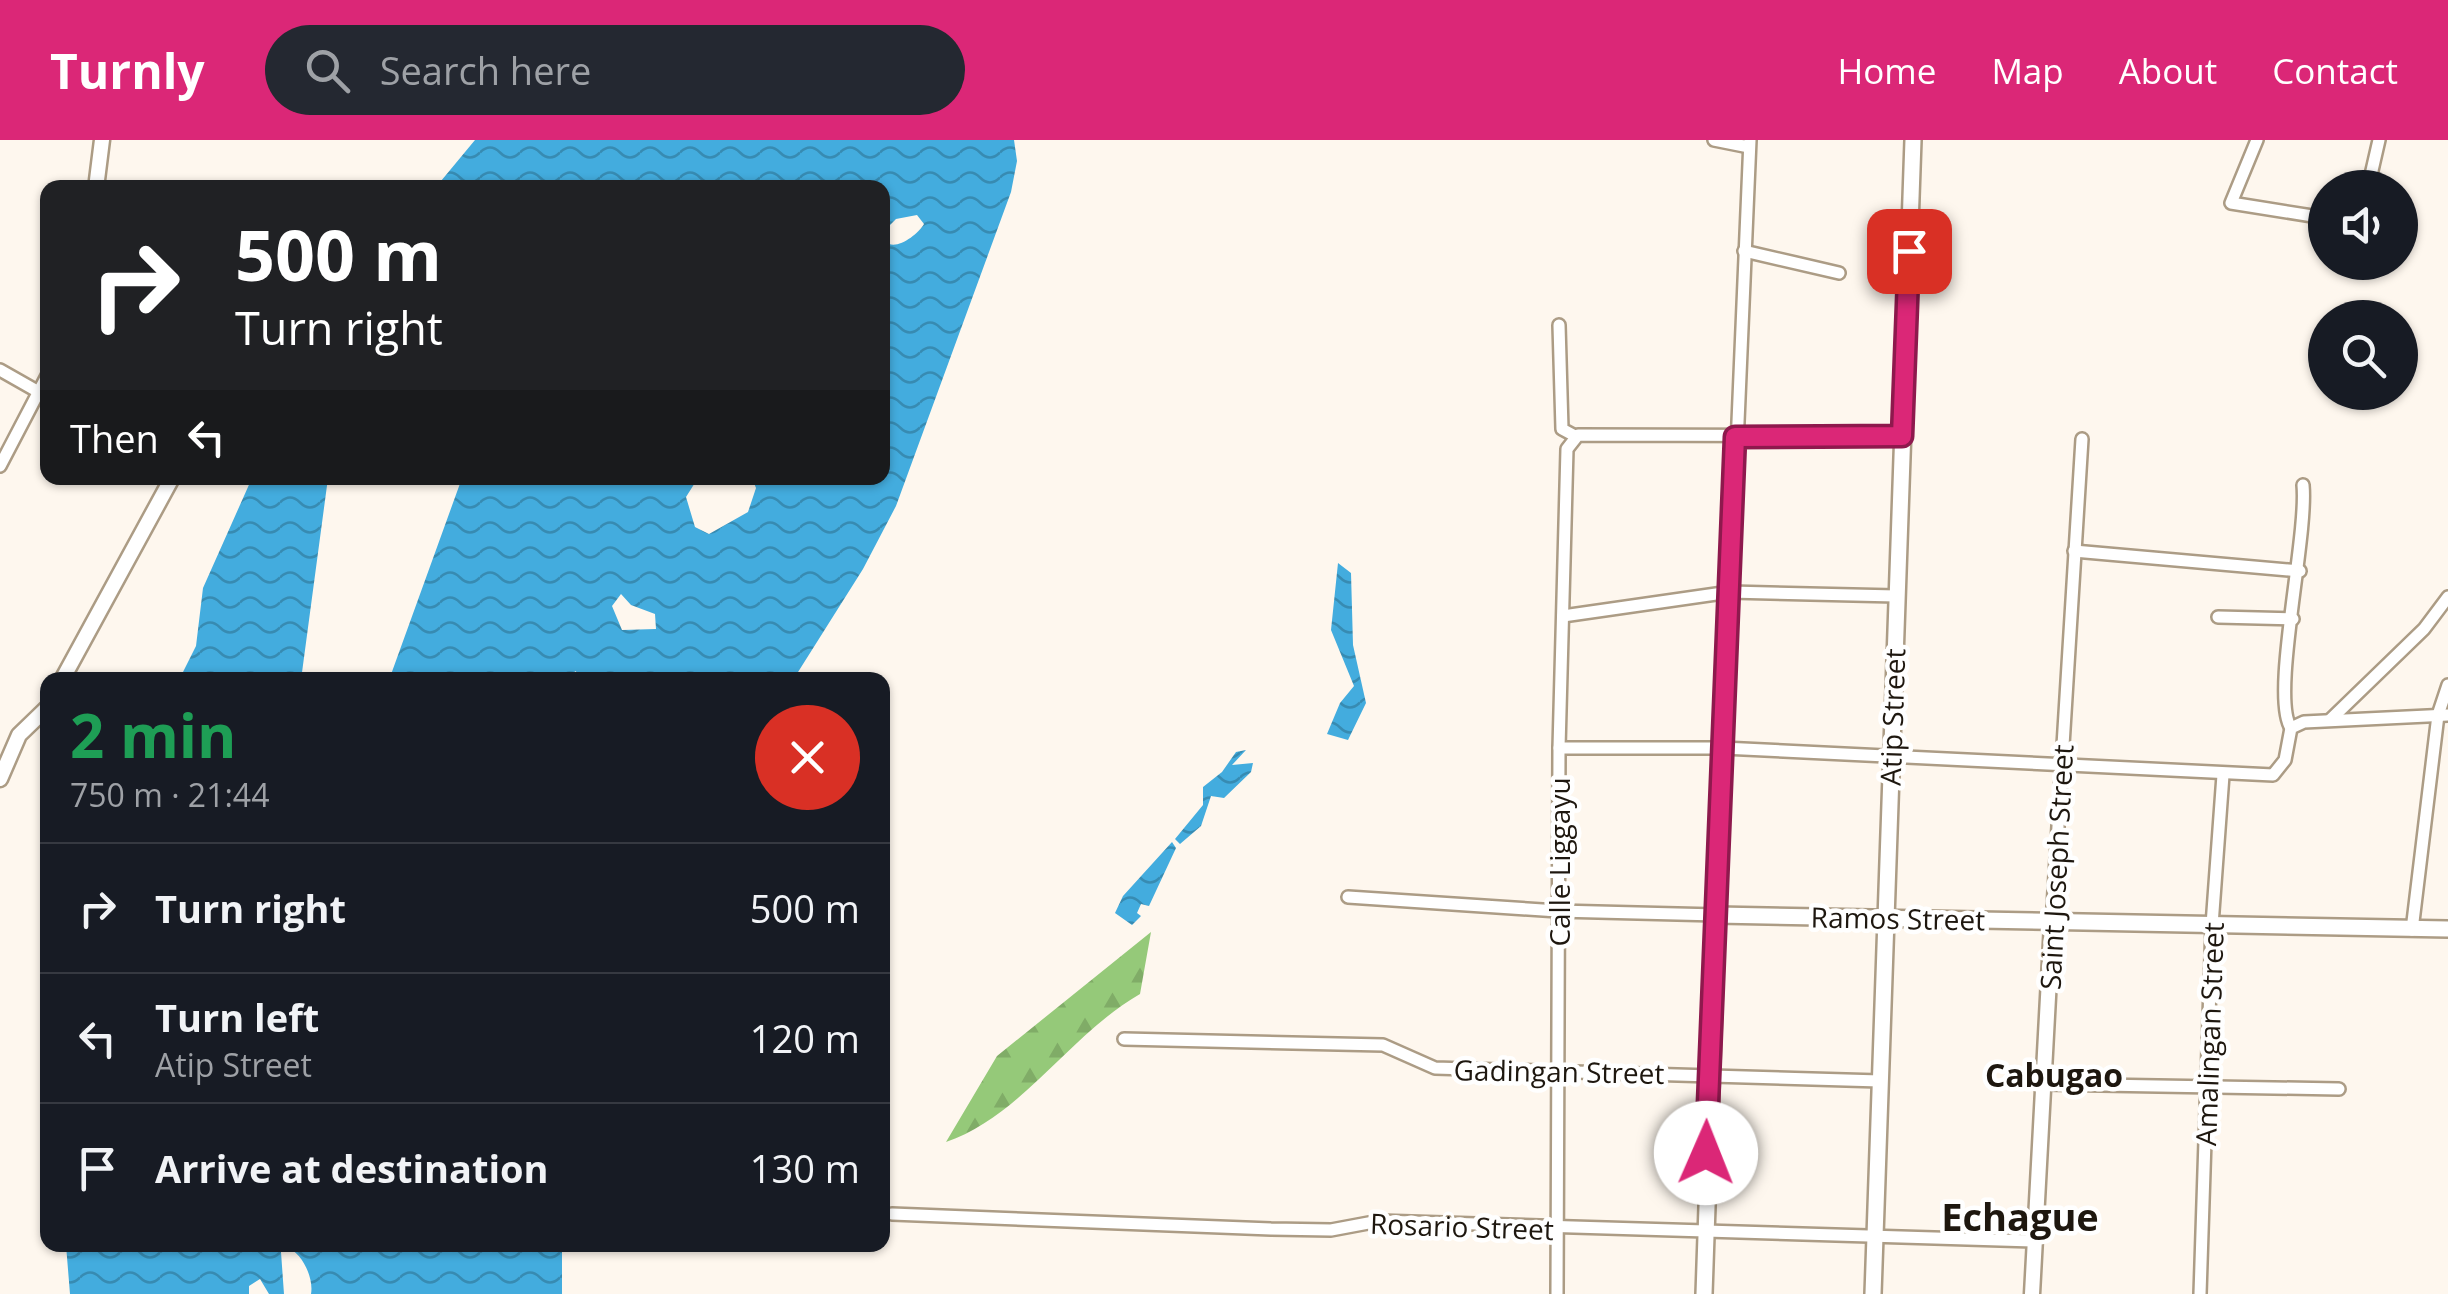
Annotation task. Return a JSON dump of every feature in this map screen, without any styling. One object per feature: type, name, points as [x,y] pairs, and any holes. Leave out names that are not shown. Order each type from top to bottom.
[{"type":"main road","name":"Atip Street","points":[[1872,1294],[1913,140]]},
{"type":"main road","name":"Ramos Street","points":[[1717,915],[2448,929]]},
{"type":"main road","points":[[1704,1294],[1708,1075],[1717,915]]},
{"type":"street","points":[[101,180],[102,140]]},
{"type":"street","points":[[1714,140],[1750,143],[1717,915]]},
{"type":"street","points":[[2257,140],[2231,203],[2308,215]]},
{"type":"street","points":[[2372,170],[2379,140]]},
{"type":"street","points":[[1744,251],[1839,273]]},
{"type":"street","points":[[1558,326],[1562,429],[1577,436],[1902,436]]},
{"type":"street","points":[[0,370],[37,390]]},
{"type":"street","points":[[0,466],[40,386]]},
{"type":"street","name":"Calle Liggayu","points":[[1557,1294],[1559,748],[1568,449],[1577,436]]},
{"type":"street","name":"Saint Joseph Street","points":[[2032,1294],[2082,440]]},
{"type":"street","points":[[66,672],[168,485]]},
{"type":"street","points":[[1559,748],[1890,754],[2273,775],[2285,760],[2290,728],[2284,698],[2300,571],[2303,486]]},
{"type":"street","points":[[2074,551],[2300,571]]},
{"type":"street","points":[[1563,616],[1730,592],[1896,596]]},
{"type":"street","points":[[2330,720],[2424,630],[2448,597]]},
{"type":"street","points":[[2218,616],[2293,619]]},
{"type":"street","points":[[2412,930],[2448,685]]},
{"type":"street","points":[[0,779],[20,735],[40,714]]},
{"type":"street","points":[[2290,728],[2304,722],[2443,715]]},
{"type":"street","name":"Amalingan Street","points":[[2200,1294],[2212,924],[2223,775]]},
{"type":"street","name":"Ramos Street","points":[[1348,897],[1558,911],[1717,915]]},
{"type":"street","name":"Gadingan Street","points":[[1124,1039],[1383,1045],[1435,1068],[1880,1081]]},
{"type":"street","points":[[2043,1084],[2338,1089]]},
{"type":"street","name":"Rosario Street","points":[[892,1214],[1253,1229],[1331,1230],[1367,1221],[2033,1242]]},
{"type":"green space","points":[[1151,932],[1140,994],[1091,1030],[999,1114],[946,1142],[997,1056]]},
{"type":"water","points":[[475,140],[1014,140],[1017,161],[1011,192],[896,506],[863,569],[798,672],[392,672],[459,485],[694,485],[686,497],[695,527],[709,534],[748,512],[755,485],[890,485],[890,244],[903,242],[924,224],[917,215],[896,219],[890,225],[890,180],[442,180]],"holes":[[[621,594],[631,605],[655,614],[656,629],[622,630],[612,606]]]},
{"type":"water","points":[[249,485],[327,485],[302,672],[183,672],[196,646],[203,588]]},
{"type":"water","points":[[1338,563],[1351,573],[1353,645],[1366,703],[1348,740],[1327,734],[1340,703],[1354,686],[1331,630]]},
{"type":"water","points":[[1246,750],[1232,765],[1253,763],[1251,772],[1224,798],[1211,796],[1201,826],[1180,844],[1175,839],[1203,805],[1203,787],[1222,772],[1236,752]]},
{"type":"water","points":[[1172,842],[1176,848],[1149,906],[1141,904],[1137,913],[1141,916],[1132,925],[1115,913],[1123,896]]},
{"type":"water","points":[[67,1252],[281,1252],[284,1294],[269,1294],[260,1279],[249,1286],[249,1294],[70,1294]]},
{"type":"water","points":[[294,1252],[562,1252],[562,1294],[311,1294],[306,1266]]},
{"type":"district","name":"Cabugao","points":[[2054,1074]]},
{"type":"district","name":"Echague","points":[[2020,1216]]},
{"type":"route","points":[[1706,1153],[1735,437],[1902,436],[1909,251]]}]
